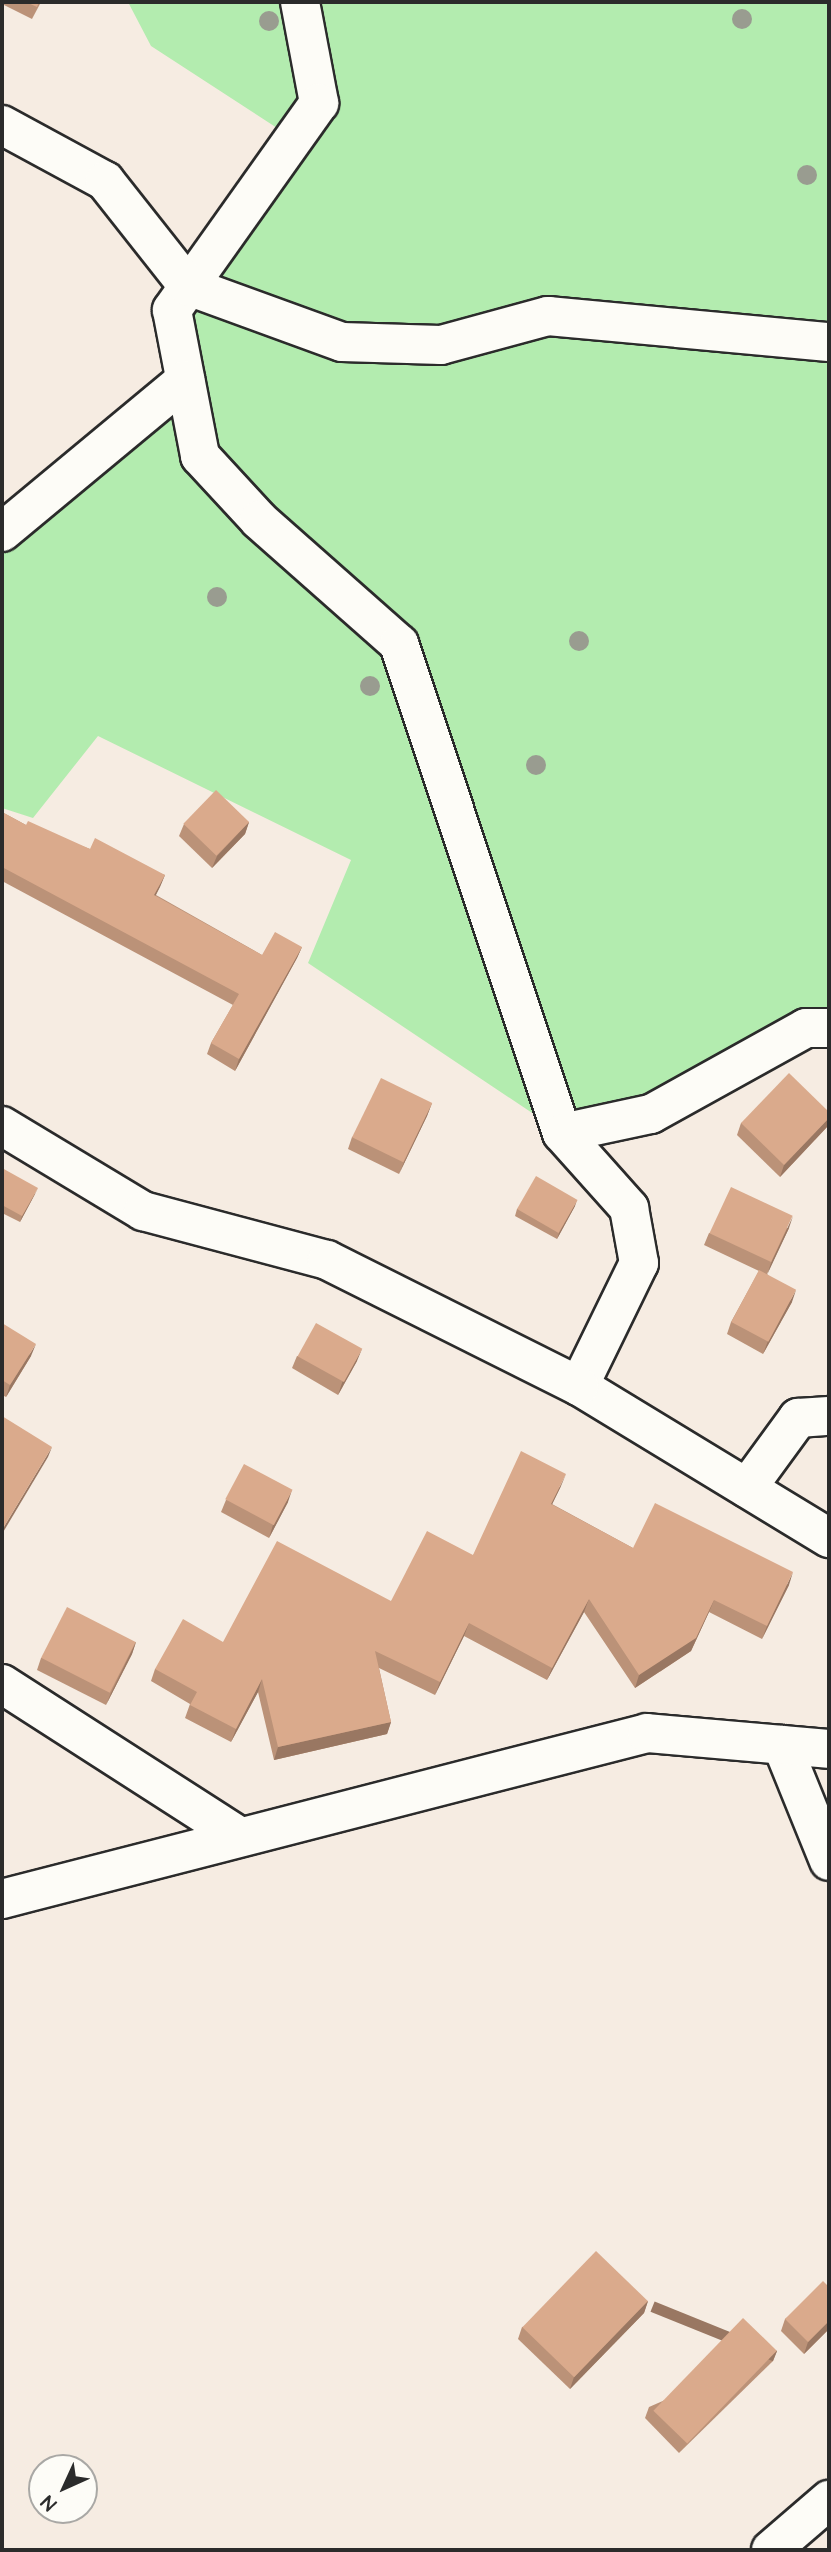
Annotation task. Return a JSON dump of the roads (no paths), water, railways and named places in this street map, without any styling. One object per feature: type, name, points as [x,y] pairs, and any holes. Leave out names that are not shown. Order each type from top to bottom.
[{"type":"street","points":[[300,2],[319,103],[172,310],[200,456],[259,520],[399,644],[562,1133],[629,1208],[639,1263],[579,1386]]},
{"type":"street","points":[[2,125],[105,181],[188,286],[342,342],[441,345],[548,316],[829,342]]},
{"type":"street","points":[[2,532],[185,380]]},
{"type":"street","points":[[562,1133],[651,1114],[806,1028],[829,1028]]},
{"type":"street","points":[[2,1126],[143,1210],[327,1260],[579,1386],[829,1538]]},
{"type":"street","points":[[747,1488],[798,1418],[829,1416]]},
{"type":"street","points":[[2,1684],[240,1838]]},
{"type":"street","points":[[2,1899],[647,1733],[829,1749]]},
{"type":"street","points":[[782,1745],[829,1861]]},
{"type":"street","points":[[771,2550],[829,2500]]}]
